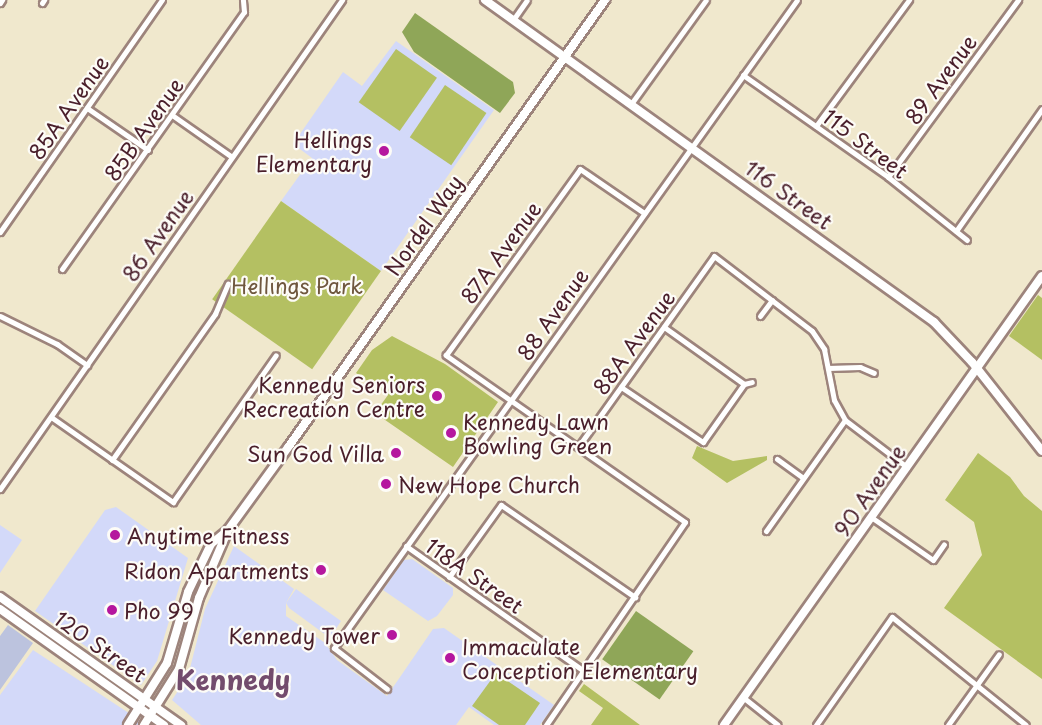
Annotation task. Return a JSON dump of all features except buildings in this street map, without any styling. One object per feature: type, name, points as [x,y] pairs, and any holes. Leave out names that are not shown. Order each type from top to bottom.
[{"type":"main road","name":"116 Street","points":[[485,0],[913,305],[977,368],[1042,451]]},
{"type":"main road","name":"Nordel Way","points":[[128,725],[146,699],[171,653],[184,604],[211,544],[228,530],[604,0]]},
{"type":"main road","name":"90 Avenue","points":[[724,725],[1042,276]]},
{"type":"main road","name":"Nordel Way","points":[[144,725],[178,669],[196,608],[228,530]]},
{"type":"main road","name":"120 Street","points":[[0,597],[181,725]]},
{"type":"main road","name":"120 Street","points":[[0,609],[164,725]]},
{"type":"main road","points":[[26,628],[57,637]]},
{"type":"street","name":"85A Avenue","points":[[0,232],[162,0]]},
{"type":"street","name":"86 Avenue","points":[[0,489],[342,0]]},
{"type":"street","points":[[513,20],[527,0]]},
{"type":"street","points":[[631,104],[706,0]]},
{"type":"street","name":"88 Avenue","points":[[387,689],[334,648],[797,0]]},
{"type":"street","points":[[816,126],[909,0]]},
{"type":"street","name":"89 Avenue","points":[[888,177],[1018,0]]},
{"type":"street","name":"85B Avenue","points":[[62,269],[172,115],[245,2]]},
{"type":"street","name":"115 Street","points":[[743,75],[888,177],[967,240]]},
{"type":"street","points":[[87,108],[148,150]]},
{"type":"street","points":[[956,231],[1042,109]]},
{"type":"street","points":[[172,115],[232,157]]},
{"type":"street","name":"87A Avenue","points":[[511,399],[446,355],[580,168],[644,213]]},
{"type":"street","name":"88A Avenue","points":[[578,447],[714,256],[772,300]]},
{"type":"street","points":[[112,460],[215,314],[228,284]]},
{"type":"street","points":[[760,316],[772,300],[816,336],[828,368],[834,400],[845,420],[907,467]]},
{"type":"street","points":[[0,316],[57,344],[87,365]]},
{"type":"street","points":[[664,327],[744,384]]},
{"type":"street","points":[[51,417],[173,502],[276,355]]},
{"type":"street","points":[[828,368],[860,367],[874,373]]},
{"type":"street","points":[[621,387],[702,442],[744,384],[752,382]]},
{"type":"street","points":[[511,399],[686,524],[546,725]]},
{"type":"street","points":[[766,531],[845,420]]},
{"type":"street","points":[[777,459],[803,478]]},
{"type":"street","points":[[449,577],[501,505],[635,597]]},
{"type":"street","points":[[872,517],[933,560],[944,544]]},
{"type":"street","name":"118A Street","points":[[406,546],[584,671]]},
{"type":"street","points":[[816,725],[892,617],[926,641],[975,688],[1026,725]]},
{"type":"street","points":[[948,725],[999,654]]},
{"type":"street","points":[[744,698],[778,725]]},
{"type":"shaded area","name":"Hellings Elementary","points":[[396,41],[494,110],[381,271],[281,201],[312,158],[293,144],[343,72],[362,86]]},
{"type":"shaded area","points":[[116,507],[188,558],[157,661],[141,685],[35,611],[105,510]]},
{"type":"shaded area","points":[[0,525],[22,540],[0,573]]},
{"type":"shaded area","points":[[234,546],[294,589],[286,603],[286,616],[325,643],[337,660],[387,696],[433,629],[444,628],[554,705],[540,725],[494,725],[469,707],[456,725],[201,725],[172,700],[188,676],[205,609]]},
{"type":"shaded area","points":[[412,559],[453,588],[453,595],[437,616],[428,621],[383,590],[404,560]]},
{"type":"shaded area","points":[[296,589],[341,621],[330,638],[289,608],[286,603]]},
{"type":"shaded area","points":[[8,625],[33,643],[0,690],[0,636]]},
{"type":"shaded area","points":[[33,650],[147,725],[0,725],[0,695]]},
{"type":"green space","points":[[415,13],[513,82],[515,93],[500,113],[414,52],[402,32]]},
{"type":"green space","points":[[396,49],[437,78],[400,131],[359,102]]},
{"type":"green space","points":[[445,85],[486,113],[451,165],[410,137]]},
{"type":"green space","name":"Hellings Park","points":[[281,201],[381,271],[312,369],[212,299]]},
{"type":"green space","points":[[1038,295],[1042,298],[1042,360],[1009,336]]},
{"type":"green space","points":[[392,336],[445,364],[498,402],[453,467],[375,413],[388,395],[356,373],[372,350]]},
{"type":"green space","points":[[697,446],[733,461],[767,456],[767,460],[727,483],[692,458]]},
{"type":"green space","points":[[978,453],[1010,477],[1024,496],[1042,511],[1042,679],[944,608],[982,555],[974,522],[945,500]]},
{"type":"green space","points":[[636,611],[693,651],[659,699],[602,659]]},
{"type":"green space","points":[[496,673],[540,703],[525,725],[499,725],[472,706]]},
{"type":"green space","points":[[584,684],[640,725],[591,725],[603,708],[579,691]]},
{"type":"place","name":"Hellings Elementary","points":[[384,151]]},
{"type":"place","name":"Kennedy Seniors Recreation Centre","points":[[437,396]]},
{"type":"place","name":"Kennedy Lawn Bowling Green","points":[[451,433]]},
{"type":"place","name":"Sun God Villa","points":[[396,453]]},
{"type":"place","name":"New Hope Church","points":[[386,484]]},
{"type":"place","name":"Anytime Fitness","points":[[115,535]]},
{"type":"place","name":"Ridon Apartments","points":[[321,570]]},
{"type":"place","name":"Pho 99","points":[[112,610]]},
{"type":"place","name":"Kennedy Tower","points":[[392,635]]},
{"type":"place","name":"Immaculate Conception Elementary","points":[[450,658]]},
{"type":"district","name":"Kennedy","points":[[233,679]]}]
